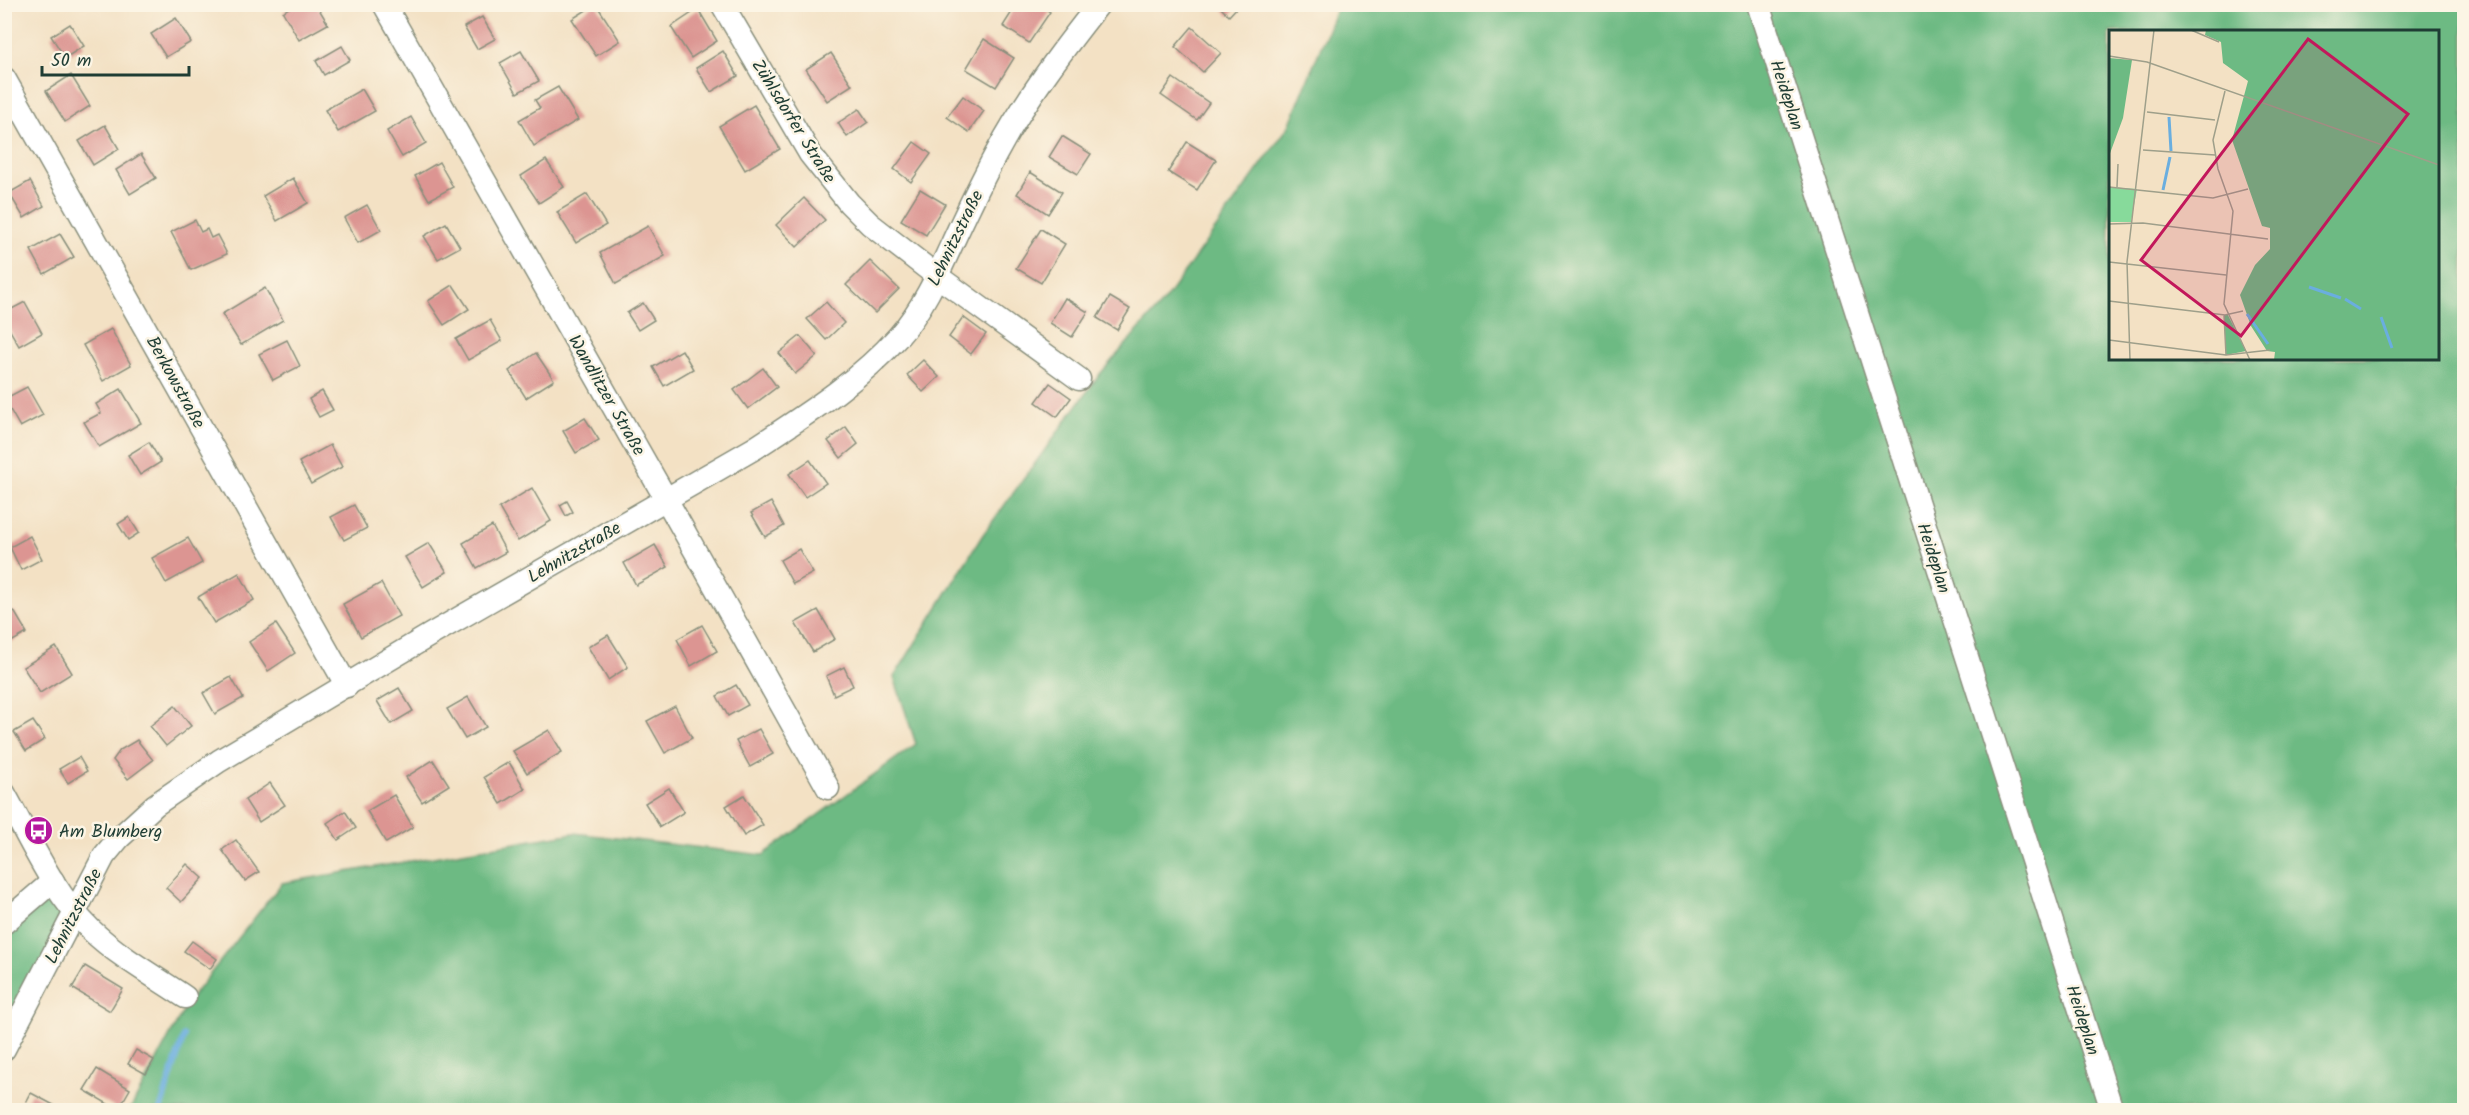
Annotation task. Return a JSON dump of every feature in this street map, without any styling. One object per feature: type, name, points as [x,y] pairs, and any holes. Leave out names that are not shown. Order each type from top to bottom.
[{"type":"street","name":"Wandlitzer Straße","points":[[384,4],[828,788]]},
{"type":"street","name":"Zühlsdorfer Straße","points":[[722,4],[810,154],[828,179],[870,224],[937,276],[1079,379]]},
{"type":"street","name":"Lehnitzstraße","points":[[4,1049],[104,856],[136,821],[204,771],[430,635],[755,448],[843,387],[898,337],[912,320],[937,276],[987,172],[1025,103],[1060,53],[1099,4]]},
{"type":"street","name":"Heideplan","points":[[1758,4],[2112,1110]]},
{"type":"street","name":"Berkowstraße","points":[[4,78],[347,686]]},
{"type":"street","points":[[4,793],[53,881],[75,912],[99,937],[185,998]]},
{"type":"street","points":[[4,923],[53,881]]},
{"type":"green space","points":[[1338,5],[2464,5],[2464,1110],[130,1110],[188,1002],[282,883],[574,833],[763,855],[916,744],[894,677],[982,536],[1100,374],[1164,301],[1289,126]]},
{"type":"green space","points":[[53,881],[68,904],[5,1049],[5,923]]},
{"type":"building","points":[[295,4],[316,4],[328,24],[299,40],[283,12]]},
{"type":"building","points":[[596,4],[620,41],[596,56],[572,19]]},
{"type":"building","points":[[1017,4],[1038,4],[1050,12],[1029,43],[1003,26]]},
{"type":"building","points":[[1217,4],[1240,4],[1229,16]]},
{"type":"building","points":[[698,9],[717,41],[691,58],[671,27]]},
{"type":"building","points":[[482,17],[495,39],[477,49],[464,27]]},
{"type":"building","points":[[176,18],[191,42],[166,57],[151,34]]},
{"type":"building","points":[[70,24],[84,46],[65,58],[51,36]]},
{"type":"building","points":[[1192,27],[1221,53],[1203,72],[1175,47]]},
{"type":"building","points":[[984,39],[1014,58],[996,87],[966,69]]},
{"type":"building","points":[[342,46],[350,60],[324,75],[316,61]]},
{"type":"building","points":[[521,51],[539,81],[517,93],[500,63]]},
{"type":"building","points":[[723,51],[738,76],[711,92],[696,68]]},
{"type":"building","points":[[831,53],[852,85],[827,101],[806,69]]},
{"type":"building","points":[[71,75],[90,106],[65,122],[46,91]]},
{"type":"building","points":[[1173,78],[1209,103],[1197,120],[1161,95]]},
{"type":"building","points":[[558,87],[578,120],[534,146],[519,120],[540,108],[535,100]]},
{"type":"building","points":[[362,89],[375,111],[338,132],[325,110]]},
{"type":"building","points":[[963,96],[984,111],[969,132],[947,117]]},
{"type":"building","points":[[754,105],[780,149],[745,170],[719,126]]},
{"type":"building","points":[[859,109],[868,122],[847,137],[838,123]]},
{"type":"building","points":[[411,117],[426,143],[402,157],[387,131]]},
{"type":"building","points":[[105,125],[119,149],[93,165],[79,141]]},
{"type":"building","points":[[1062,136],[1091,154],[1078,174],[1049,157]]},
{"type":"building","points":[[914,142],[931,154],[911,182],[894,169]]},
{"type":"building","points":[[1187,142],[1216,160],[1197,190],[1168,172]]},
{"type":"building","points":[[141,154],[156,178],[130,194],[116,170]]},
{"type":"building","points":[[546,160],[564,187],[539,203],[521,176]]},
{"type":"building","points":[[439,162],[453,187],[429,200],[415,176]]},
{"type":"building","points":[[1030,172],[1062,192],[1048,214],[1017,194]]},
{"type":"building","points":[[293,178],[308,203],[277,221],[263,196]]},
{"type":"building","points":[[30,181],[44,206],[24,218],[9,193]]},
{"type":"building","points":[[920,189],[945,204],[926,235],[901,220]]},
{"type":"building","points":[[587,194],[606,225],[576,243],[557,212]]},
{"type":"building","points":[[804,198],[825,220],[797,247],[776,225]]},
{"type":"building","points":[[367,205],[381,230],[358,243],[344,218]]},
{"type":"building","points":[[195,220],[201,232],[207,229],[211,238],[217,235],[227,254],[191,270],[171,232]]},
{"type":"building","points":[[446,223],[460,247],[438,259],[424,236]]},
{"type":"building","points":[[648,226],[665,256],[616,284],[600,253]]},
{"type":"building","points":[[1041,229],[1065,244],[1041,283],[1016,268]]},
{"type":"building","points":[[60,234],[74,257],[44,274],[31,250]]},
{"type":"building","points":[[870,261],[899,289],[875,313],[846,285]]},
{"type":"building","points":[[453,285],[469,309],[444,325],[428,301]]},
{"type":"building","points":[[265,288],[283,320],[241,345],[222,314]]},
{"type":"building","points":[[1110,297],[1130,309],[1117,330],[1097,318]]},
{"type":"building","points":[[1065,298],[1088,312],[1072,337],[1050,323]]},
{"type":"building","points":[[25,302],[42,333],[19,346],[4,320],[4,313]]},
{"type":"building","points":[[826,302],[844,323],[826,340],[807,319]]},
{"type":"building","points":[[643,303],[654,320],[638,330],[627,313]]},
{"type":"building","points":[[963,317],[986,334],[971,354],[949,337]]},
{"type":"building","points":[[490,320],[502,341],[468,360],[456,339]]},
{"type":"building","points":[[111,329],[131,365],[103,381],[83,345]]},
{"type":"building","points":[[800,336],[817,356],[795,374],[779,353]]},
{"type":"building","points":[[287,340],[300,366],[273,380],[259,354]]},
{"type":"building","points":[[682,350],[693,369],[664,386],[653,367]]},
{"type":"building","points":[[536,353],[554,380],[526,398],[509,371]]},
{"type":"building","points":[[923,360],[939,377],[923,392],[907,375]]},
{"type":"building","points":[[763,368],[777,387],[748,409],[734,390]]},
{"type":"building","points":[[1050,383],[1071,398],[1057,417],[1036,402]]},
{"type":"building","points":[[27,387],[43,415],[20,427],[4,399]]},
{"type":"building","points":[[121,389],[141,423],[99,447],[84,422],[101,413],[96,404]]},
{"type":"building","points":[[322,391],[333,410],[319,417],[309,399]]},
{"type":"building","points":[[585,418],[599,440],[576,453],[563,431]]},
{"type":"building","points":[[846,427],[858,444],[841,458],[828,441]]},
{"type":"building","points":[[149,442],[161,462],[140,475],[128,455]]},
{"type":"building","points":[[330,445],[342,467],[311,484],[299,462]]},
{"type":"building","points":[[810,460],[826,483],[805,497],[789,474]]},
{"type":"building","points":[[532,488],[551,521],[518,541],[499,508]]},
{"type":"building","points":[[567,501],[573,512],[566,516],[560,505]]},
{"type":"building","points":[[771,502],[784,526],[765,537],[751,513]]},
{"type":"building","points":[[354,505],[367,528],[344,540],[331,517]]},
{"type":"building","points":[[129,517],[139,533],[128,540],[118,524]]},
{"type":"building","points":[[492,526],[506,552],[477,568],[463,543]]},
{"type":"building","points":[[30,536],[42,559],[21,570],[10,547]]},
{"type":"building","points":[[188,538],[202,563],[166,583],[152,558]]},
{"type":"building","points":[[429,543],[447,572],[423,587],[405,557]]},
{"type":"building","points":[[655,545],[668,567],[636,585],[624,563]]},
{"type":"building","points":[[799,549],[813,573],[793,584],[780,560]]},
{"type":"building","points":[[239,573],[254,600],[214,623],[198,597]]},
{"type":"building","points":[[381,583],[399,616],[361,637],[343,604]]},
{"type":"building","points":[[818,610],[835,639],[813,652],[795,623]]},
{"type":"building","points":[[14,611],[27,633],[4,646],[4,616]]},
{"type":"building","points":[[276,624],[295,653],[268,671],[249,642]]},
{"type":"building","points":[[702,625],[717,651],[691,666],[677,639]]},
{"type":"building","points":[[608,635],[628,667],[608,680],[588,647]]},
{"type":"building","points":[[56,647],[72,673],[40,693],[23,667]]},
{"type":"building","points":[[844,667],[853,686],[834,695],[826,676]]},
{"type":"building","points":[[231,677],[243,698],[215,714],[203,693]]},
{"type":"building","points":[[736,685],[748,705],[728,716],[717,696]]},
{"type":"building","points":[[399,688],[413,711],[391,724],[377,701]]},
{"type":"building","points":[[468,697],[486,727],[465,739],[447,709]]},
{"type":"building","points":[[175,706],[191,726],[166,746],[150,726]]},
{"type":"building","points":[[675,706],[692,738],[665,753],[647,721]]},
{"type":"building","points":[[33,721],[45,739],[26,751],[14,732]]},
{"type":"building","points":[[759,729],[773,754],[750,767],[736,741]]},
{"type":"building","points":[[549,730],[562,752],[527,773],[513,751]]},
{"type":"building","points":[[137,740],[153,760],[128,779],[113,760],[120,750]]},
{"type":"building","points":[[79,757],[87,771],[68,783],[59,769]]},
{"type":"building","points":[[433,760],[449,785],[422,802],[406,777]]},
{"type":"building","points":[[509,762],[525,789],[501,804],[484,777]]},
{"type":"building","points":[[270,783],[285,805],[259,822],[245,800]]},
{"type":"building","points":[[669,788],[684,812],[660,827],[645,803]]},
{"type":"building","points":[[394,795],[413,827],[386,843],[367,811]]},
{"type":"building","points":[[744,795],[763,825],[744,836],[726,806]]},
{"type":"building","points":[[345,811],[356,828],[338,840],[327,823]]},
{"type":"building","points":[[236,840],[259,872],[245,881],[222,850]]},
{"type":"building","points":[[187,864],[203,878],[181,902],[166,888]]},
{"type":"building","points":[[192,941],[217,959],[210,969],[184,951]]},
{"type":"building","points":[[85,966],[123,989],[110,1011],[72,988]]},
{"type":"building","points":[[136,1050],[154,1060],[146,1074],[128,1064]]},
{"type":"building","points":[[97,1069],[130,1089],[118,1110],[84,1090]]},
{"type":"building","points":[[31,1093],[63,1110],[22,1110]]},
{"type":"waterway","points":[[160,1110],[184,1036]]},
{"type":"place","name":"Am Blumberg","points":[[38,831]]}]
